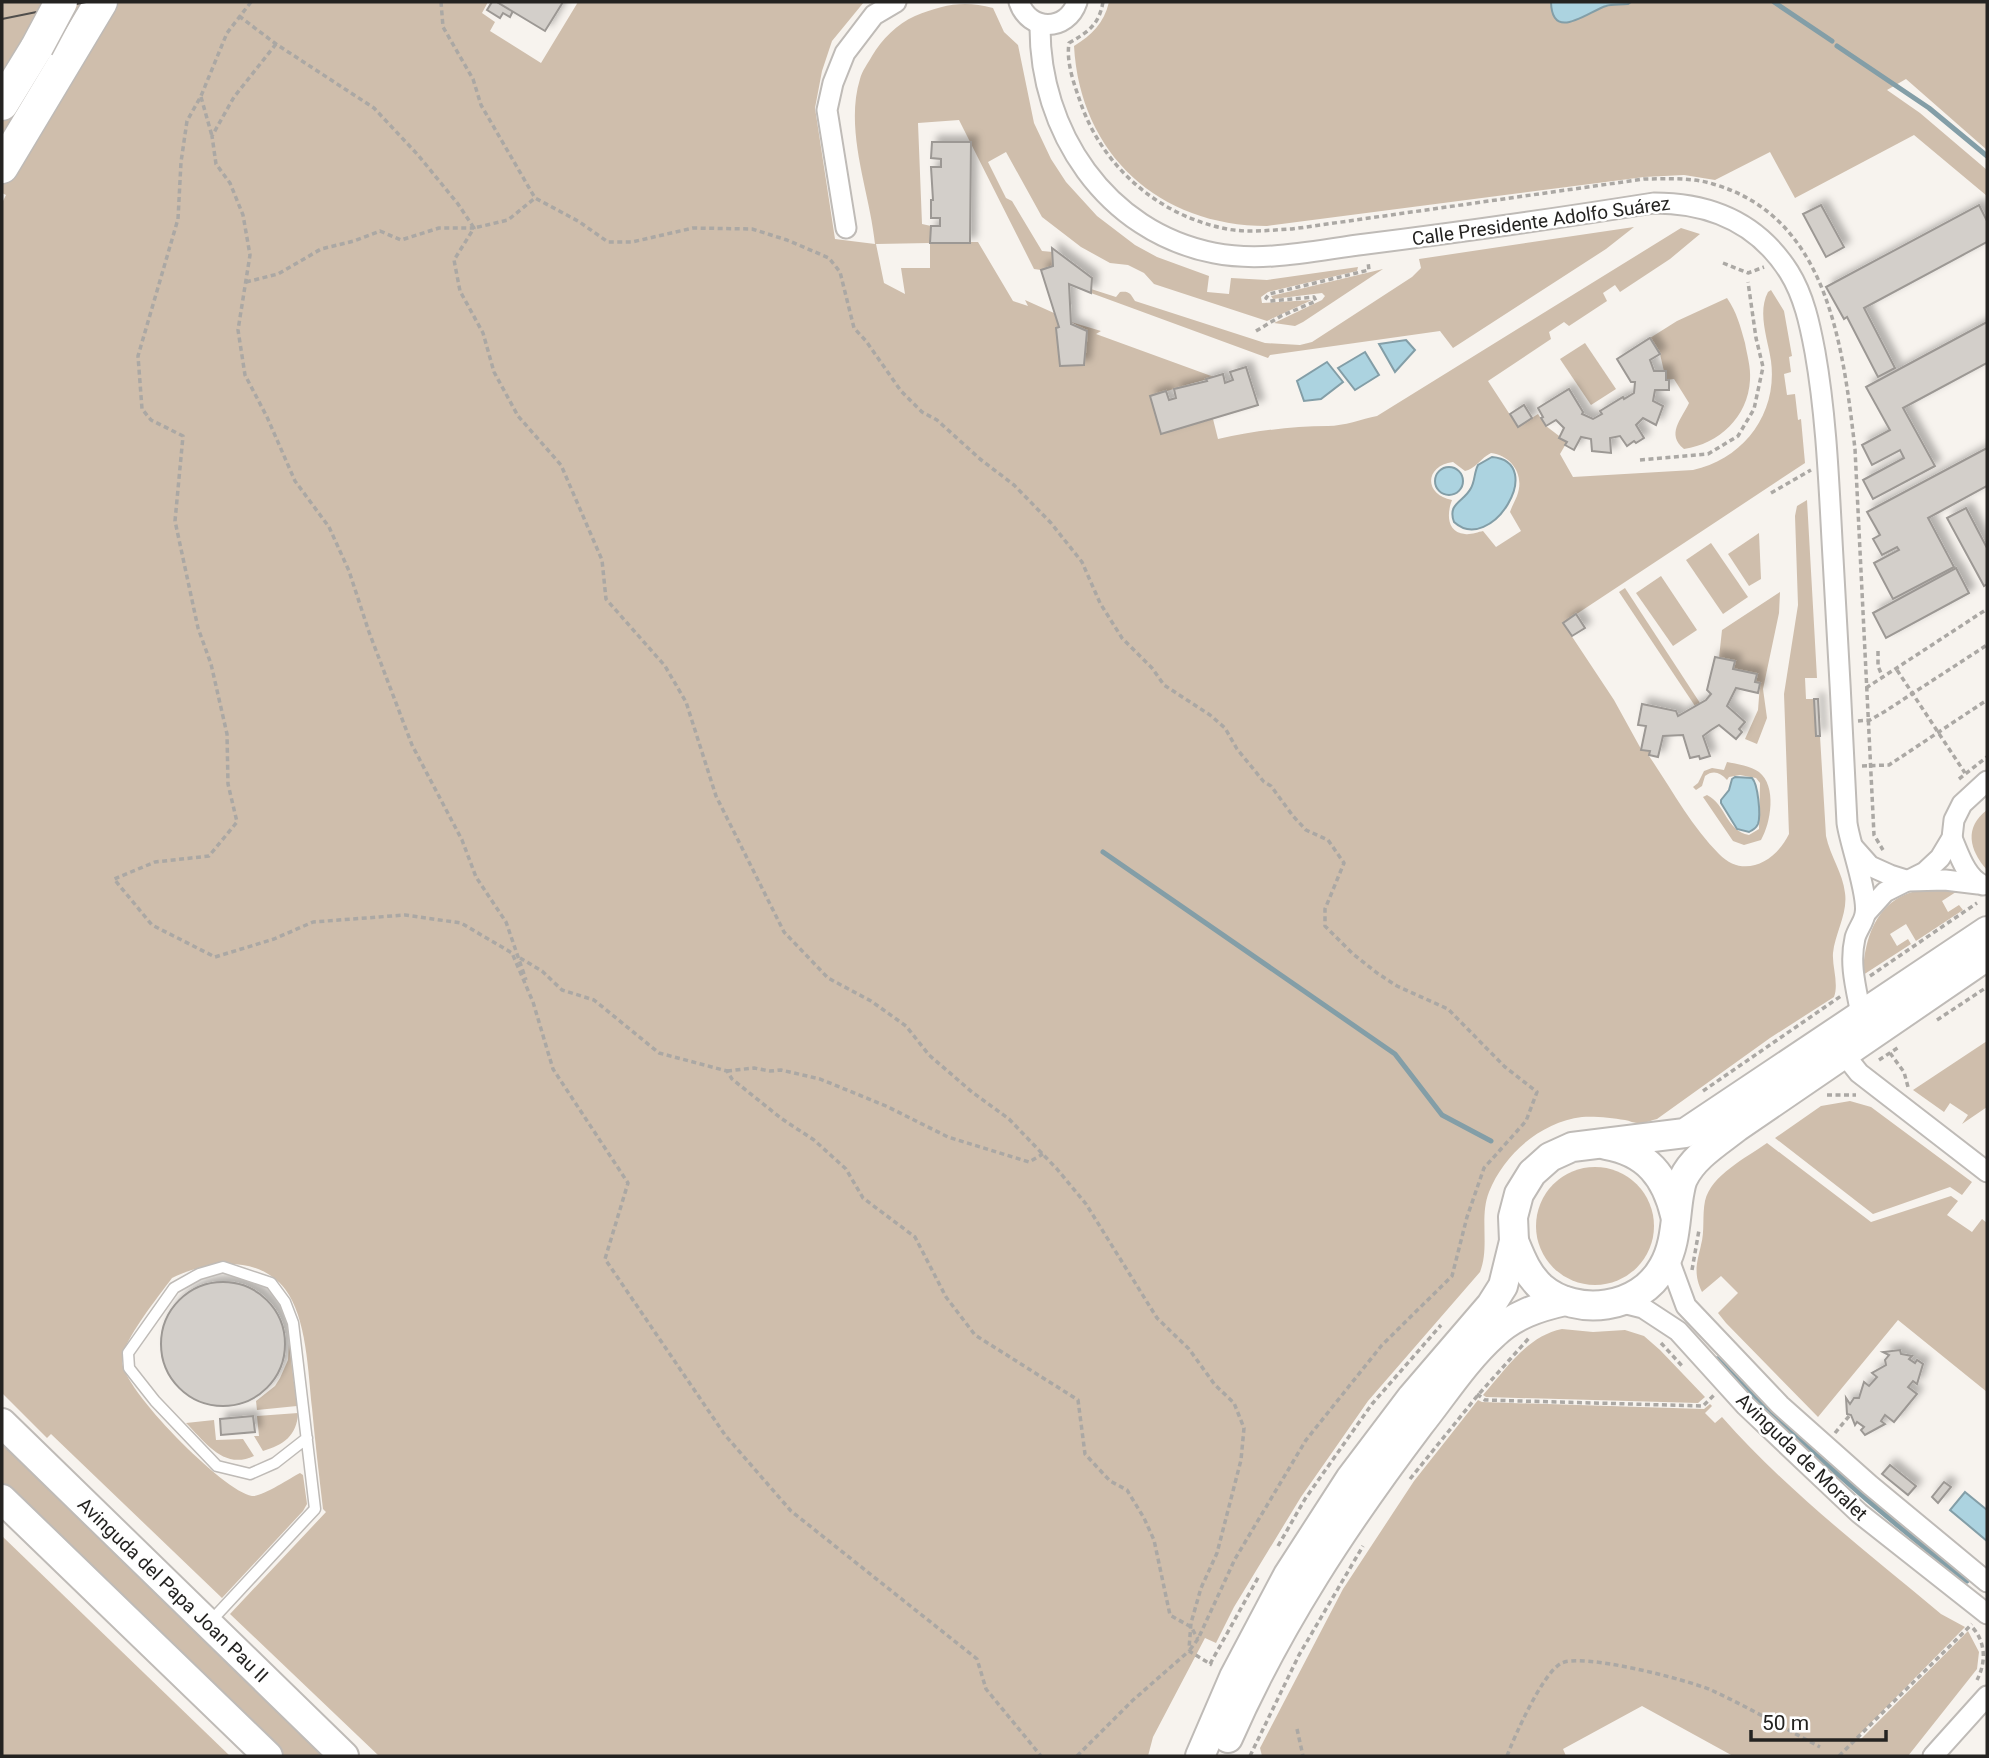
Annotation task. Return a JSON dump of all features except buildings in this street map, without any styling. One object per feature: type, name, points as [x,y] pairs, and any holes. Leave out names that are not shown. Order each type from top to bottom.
[{"type":"highway","points":[[2,104],[61,2]]},
{"type":"highway","points":[[2,167],[101,2]]},
{"type":"main road","points":[[1200,1756],[1222,1670],[1350,1479],[1412,1397],[1491,1305],[1503,1286],[1514,1241],[1513,1217],[1516,1205],[1519,1194],[1532,1173],[1550,1157],[1572,1147],[1685,1133],[1987,931]]},
{"type":"main road","points":[[1514,1241],[1524,1266],[1542,1287],[1565,1301],[1591,1306],[1619,1303],[1644,1290],[1663,1269],[1687,1221],[1682,1179],[1702,1154],[1737,1127],[1851,1063],[1987,956]]},
{"type":"main road","points":[[1596,1143],[1619,1147],[1640,1157],[1658,1173],[1687,1221]]},
{"type":"main road","points":[[1220,1756],[1272,1647],[1313,1575],[1367,1493],[1493,1334],[1534,1308],[1565,1301]]},
{"type":"main road","name":"Avinguda del Papa Joan Pau II","points":[[2,1423],[344,1756]]},
{"type":"main road","points":[[2,1499],[268,1756]]},
{"type":"street","points":[[846,228],[827,110],[832,83],[845,53],[874,15],[896,2]]},
{"type":"street","points":[[1019,2],[1024,13],[1040,24],[1060,23],[1069,18],[1077,2]]},
{"type":"street","name":"Calle Presidente Adolfo Suárez","points":[[1040,24],[1048,90],[1058,125],[1082,167],[1099,188],[1127,214],[1160,234],[1214,253],[1273,255],[1654,203],[1698,206],[1719,213],[1764,241],[1791,275],[1807,313],[1822,389],[1850,844],[1861,878],[1866,913]]},
{"type":"street","points":[[1861,1014],[1851,957],[1856,934],[1866,913],[1885,892],[1909,881],[1940,859],[1952,838],[1954,820],[1962,804],[1982,786]]},
{"type":"street","points":[[1952,838],[1968,872],[1984,889]]},
{"type":"street","points":[[1850,844],[1870,866],[1890,875],[1909,881],[1945,880],[1984,889]]},
{"type":"street","points":[[1851,1063],[1987,1172]]},
{"type":"street","name":"Avinguda de Moralet","points":[[1668,1257],[1686,1306],[1780,1405],[1870,1485],[1987,1582]]},
{"type":"street","name":"Avinguda de Moralet","points":[[1619,1303],[1643,1308],[1655,1314],[1682,1335],[1718,1390],[1746,1406],[1859,1513],[1987,1614]]},
{"type":"street","points":[[1933,1756],[1981,1689]]},
{"type":"lane","points":[[208,1623],[316,1509],[293,1323],[285,1302],[271,1283],[223,1267],[199,1274],[174,1288],[128,1353],[129,1368],[155,1401],[217,1466],[250,1474],[275,1463],[307,1438]]},
{"type":"path","points":[[251,2],[227,33],[201,96],[187,121],[181,162],[178,219],[138,356],[142,409],[151,420],[183,436],[175,521],[198,628],[211,664],[227,734],[228,784],[237,822],[209,856],[155,862],[114,879],[152,925],[215,957],[274,939],[313,922],[405,915],[461,923],[542,971],[562,990],[594,1000],[659,1053],[727,1071],[781,1070],[820,1079],[886,1106],[948,1137],[1029,1162],[1043,1154]]},
{"type":"path","points":[[441,2],[443,27],[473,79],[481,105],[535,198],[578,221],[608,242],[632,242],[693,228],[752,229],[829,258],[840,272],[854,328],[901,391],[922,412],[937,421],[1014,485],[1051,523],[1082,562],[1100,603],[1122,638],[1164,685],[1225,728],[1237,749],[1306,830],[1328,840],[1344,863],[1325,909],[1325,926],[1377,974],[1448,1009],[1505,1067],[1537,1092],[1527,1122],[1484,1168],[1467,1217],[1452,1276],[1382,1345],[1306,1440],[1235,1559],[1198,1639],[1189,1651],[1132,1701],[1077,1756]]},
{"type":"path","points":[[1103,2],[1096,24],[1069,43],[1068,49],[1073,83],[1087,122],[1118,169],[1159,203],[1201,222],[1230,229],[1292,229],[1644,179],[1681,178],[1712,183],[1739,194],[1775,218],[1798,245],[1818,278],[1837,329],[1855,449],[1874,835],[1884,851],[1891,855]]},
{"type":"path","points":[[239,15],[276,44],[374,108],[418,155],[474,228]]},
{"type":"path","points":[[212,135],[234,97],[276,44]]},
{"type":"path","points":[[201,96],[212,135],[216,164],[230,183],[243,215],[250,255],[237,330],[245,375],[295,481],[329,527],[349,571],[412,745],[462,840],[475,877],[506,922],[552,1069],[628,1183],[605,1259],[725,1435],[791,1511],[977,1659],[986,1689],[1041,1756]]},
{"type":"path","points":[[246,282],[278,274],[321,249],[380,231],[401,240],[439,228],[474,228],[508,220],[535,198]]},
{"type":"path","points":[[474,228],[454,260],[460,291],[483,333],[494,372],[518,416],[561,465],[602,559],[606,599],[665,666],[686,702],[716,796],[784,932],[828,978],[871,1000],[906,1026],[929,1055],[1009,1119],[1043,1154],[1086,1204],[1157,1318],[1189,1349],[1215,1385],[1234,1403],[1244,1429],[1241,1460],[1217,1553],[1202,1588],[1191,1627],[1189,1651]]},
{"type":"path","points":[[1256,331],[1281,316],[1316,301],[1314,297],[1270,301],[1266,298],[1269,294],[1369,271],[1366,244]]},
{"type":"path","points":[[1723,263],[1748,273],[1779,260]]},
{"type":"path","points":[[1640,460],[1708,454],[1738,436],[1754,409],[1763,368],[1748,282]]},
{"type":"path","points":[[1771,493],[1828,460]]},
{"type":"path","points":[[1866,688],[1987,610]]},
{"type":"path","points":[[1842,722],[1868,720],[1987,645]]},
{"type":"path","points":[[1878,651],[1878,666],[1882,678]]},
{"type":"path","points":[[1897,670],[1965,773],[1982,786]]},
{"type":"path","points":[[1844,766],[1888,765],[1987,700]]},
{"type":"path","points":[[1952,786],[1987,757]]},
{"type":"path","points":[[1698,1095],[1856,986],[1984,889]]},
{"type":"path","points":[[512,953],[533,1002]]},
{"type":"path","points":[[1927,1027],[1987,987]]},
{"type":"path","points":[[1827,1095],[1851,1063],[1890,1053],[1908,1040]]},
{"type":"path","points":[[1890,1053],[1904,1073],[1908,1087],[1914,1095]]},
{"type":"path","points":[[727,1071],[732,1079],[782,1119],[814,1140],[846,1169],[863,1198],[915,1237],[946,1297],[975,1335],[1078,1401],[1085,1454],[1110,1481],[1127,1490],[1154,1540],[1170,1615],[1191,1627],[1198,1639]]},
{"type":"path","points":[[1687,1221],[1692,1272]]},
{"type":"path","points":[[1272,1555],[1305,1499],[1372,1404],[1445,1321]]},
{"type":"path","points":[[1667,1349],[1682,1335]]},
{"type":"path","points":[[1404,1486],[1478,1395],[1530,1338]]},
{"type":"path","points":[[1659,1341],[1685,1369]]},
{"type":"path","points":[[1456,1378],[1485,1401],[1703,1406],[1718,1390]]},
{"type":"path","points":[[1718,1390],[1719,1406]]},
{"type":"path","points":[[1250,1756],[1299,1655],[1368,1538]]},
{"type":"path","points":[[1189,1651],[1222,1670],[1265,1566]]},
{"type":"path","points":[[1968,1623],[1978,1634],[1983,1647],[1981,1689]]},
{"type":"path","points":[[1839,1756],[1966,1630]]},
{"type":"path","points":[[1507,1756],[1549,1673],[1563,1661],[1594,1661],[1650,1672],[1709,1689],[1820,1748]]},
{"type":"path","points":[[1981,1671],[1987,1677]]},
{"type":"path","points":[[1297,1729],[1303,1756]]},
{"type":"shaded area","points":[[2,2],[488,2],[482,13],[495,22],[490,31],[541,63],[578,2],[864,2],[832,41],[822,71],[815,108],[835,239],[875,244],[856,140],[856,99],[862,73],[885,38],[908,19],[925,12],[963,4],[993,8],[1004,32],[1018,45],[1034,123],[1051,159],[1066,182],[1097,216],[1135,245],[1157,257],[1209,276],[1207,292],[1229,294],[1231,278],[1267,280],[1358,267],[1357,271],[1268,292],[1261,297],[1262,303],[1312,300],[1267,321],[1154,284],[1144,273],[1128,265],[1110,263],[1081,247],[1042,217],[1006,152],[988,162],[1006,198],[1012,201],[1042,251],[1053,252],[1053,266],[1034,269],[959,120],[918,123],[922,224],[931,226],[931,242],[978,242],[1013,301],[1028,306],[1025,300],[1054,313],[1059,327],[1056,328],[1061,366],[1084,365],[1086,331],[1071,322],[1101,331],[1096,334],[1214,377],[1150,396],[1161,434],[1213,419],[1218,439],[1273,430],[1340,425],[1377,416],[1681,228],[1700,234],[1670,259],[1620,292],[1615,285],[1603,293],[1607,301],[1569,326],[1564,322],[1549,332],[1551,339],[1488,381],[1518,427],[1538,414],[1546,426],[1567,442],[1560,454],[1573,477],[1693,470],[1727,456],[1741,445],[1763,416],[1772,380],[1763,317],[1768,292],[1771,290],[1784,311],[1792,356],[1789,357],[1791,372],[1784,374],[1787,395],[1795,394],[1798,420],[1801,419],[1805,463],[1563,623],[1614,700],[1641,749],[1650,751],[1649,756],[1699,831],[1729,862],[1749,866],[1768,859],[1789,834],[1784,694],[1798,605],[1795,516],[1797,506],[1807,500],[1817,678],[1805,678],[1806,699],[1814,699],[1816,735],[1820,736],[1826,836],[1842,878],[1845,900],[1833,953],[1836,986],[1834,997],[1770,1038],[1657,1119],[1645,1123],[1598,1117],[1567,1120],[1539,1133],[1514,1153],[1496,1178],[1486,1202],[1484,1252],[1480,1272],[1368,1401],[1301,1497],[1234,1607],[1216,1643],[1205,1638],[1153,1737],[1148,1756],[379,1756],[230,1614],[326,1512],[323,1509],[308,1362],[302,1330],[292,1301],[274,1278],[261,1270],[231,1264],[200,1268],[172,1278],[128,1341],[122,1360],[126,1373],[155,1414],[198,1458],[238,1490],[257,1496],[300,1473],[303,1475],[307,1504],[303,1511],[222,1598],[51,1434],[47,1438],[2,1393],[2,203],[6,195],[2,193]],"holes":[[[930,243],[930,268],[901,268],[905,294],[884,283],[876,244]],[[1491,453],[1511,462],[1519,481],[1517,496],[1510,512],[1521,531],[1496,547],[1483,531],[1467,534],[1454,530],[1449,516],[1452,500],[1436,493],[1431,481],[1433,474],[1443,465],[1453,462],[1465,471]]]},
{"type":"shaded area","points":[[1109,2],[1987,2],[1987,150],[1906,79],[1887,90],[1920,113],[1987,170],[1987,196],[1914,135],[1795,198],[1770,152],[1715,180],[1684,175],[1644,177],[1267,226],[1228,223],[1192,213],[1160,198],[1132,176],[1109,150],[1092,120],[1080,85],[1074,46],[1096,28]]},
{"type":"shaded area","points":[[1634,227],[1606,249],[1453,348],[1440,331],[1270,355],[1268,358],[1091,293],[1091,289],[1116,297],[1120,292],[1127,292],[1135,301],[1265,343],[1300,345],[1312,342],[1412,277],[1421,268],[1419,259]]},
{"type":"shaded area","points":[[1383,269],[1295,326],[1274,323],[1322,300],[1325,296],[1322,293],[1273,299],[1271,296]]},
{"type":"shaded area","points":[[1727,298],[1736,314],[1745,343],[1750,370],[1748,393],[1737,417],[1720,435],[1684,449],[1676,438],[1676,432],[1689,403],[1674,379],[1666,380],[1660,354],[1650,338],[1677,321]]},
{"type":"shaded area","points":[[1585,343],[1616,389],[1591,405],[1560,359]]},
{"type":"shaded area","points":[[1759,533],[1761,579],[1749,586],[1728,554]]},
{"type":"shaded area","points":[[1711,543],[1748,597],[1723,614],[1686,560]]},
{"type":"shaded area","points":[[1661,576],[1697,630],[1673,646],[1636,593]]},
{"type":"shaded area","points":[[1625,588],[1700,703],[1695,706],[1619,592]]},
{"type":"shaded area","points":[[1780,592],[1779,613],[1763,689],[1767,718],[1757,744],[1745,739],[1758,710],[1760,684],[1755,682],[1757,674],[1733,669],[1735,661],[1719,658],[1722,630]]},
{"type":"shaded area","points":[[1727,762],[1756,770],[1765,778],[1770,795],[1770,815],[1761,840],[1744,845],[1733,841],[1703,797],[1707,795],[1713,799],[1735,828],[1749,835],[1759,829],[1760,783],[1756,778],[1740,775],[1727,780],[1714,773],[1705,776],[1702,786],[1696,790],[1693,787],[1704,771],[1712,768],[1724,770]]},
{"type":"shaded area","points":[[1987,810],[1987,870],[1976,855],[1972,831]]},
{"type":"shaded area","points":[[1934,886],[1959,890],[1942,901],[1948,912],[1959,905],[1963,910],[1916,941],[1906,924],[1890,934],[1897,946],[1908,939],[1911,944],[1863,975],[1868,941],[1883,910],[1902,896]]},
{"type":"shaded area","points":[[1987,1041],[1987,1107],[1962,1124],[1968,1115],[1950,1103],[1944,1112],[1913,1090]]},
{"type":"shaded area","points":[[1850,1101],[1871,1107],[1972,1182],[1962,1195],[1950,1187],[1873,1214],[1775,1138],[1821,1106]]},
{"type":"shaded area","points":[[1767,1143],[1871,1222],[1951,1196],[1958,1201],[1947,1215],[1972,1232],[1982,1219],[1987,1223],[1987,1392],[1898,1320],[1818,1417],[1726,1323],[1718,1313],[1738,1293],[1721,1276],[1702,1292],[1697,1279],[1705,1201],[1714,1183],[1722,1175]]},
{"type":"shaded area","points":[[1595,1167],[1618,1172],[1637,1184],[1649,1203],[1654,1226],[1649,1249],[1637,1268],[1618,1280],[1595,1285],[1572,1280],[1553,1268],[1541,1249],[1536,1226],[1541,1203],[1553,1184],[1572,1172]]},
{"type":"shaded area","points":[[1562,1329],[1593,1332],[1625,1330],[1644,1336],[1705,1397],[1698,1403],[1483,1395],[1528,1346]]},
{"type":"shaded area","points":[[289,1343],[297,1406],[257,1410],[256,1401],[275,1386],[280,1378],[288,1360]]},
{"type":"shaded area","points":[[1478,1400],[1704,1409],[1710,1404],[1712,1406],[1705,1413],[1715,1423],[1722,1417],[1773,1470],[1828,1520],[1941,1614],[1965,1627],[1858,1736],[1860,1740],[1968,1631],[1979,1652],[1977,1669],[1908,1756],[1733,1756],[1642,1706],[1563,1749],[1566,1756],[1262,1756],[1260,1748],[1343,1589],[1414,1481]]},
{"type":"shaded area","points":[[298,1413],[292,1434],[277,1446],[263,1451],[254,1436],[259,1436],[257,1416]]},
{"type":"shaded area","points":[[214,1420],[216,1440],[243,1439],[254,1456],[234,1460],[225,1457],[208,1446],[186,1423]]},
{"type":"shaded area","points":[[2,1442],[326,1756],[283,1756],[2,1485]]},
{"type":"shaded area","points":[[2,1536],[230,1756],[2,1756]]},
{"type":"water","points":[[1551,2],[1631,2],[1606,6],[1564,23],[1558,21],[1553,14]]},
{"type":"water","points":[[1406,340],[1415,350],[1395,372],[1379,344]]},
{"type":"water","points":[[1365,352],[1379,375],[1355,390],[1338,368]]},
{"type":"water","points":[[1327,362],[1343,382],[1321,399],[1304,401],[1297,381]]},
{"type":"water","points":[[1492,457],[1508,463],[1515,474],[1514,489],[1508,504],[1497,518],[1483,527],[1469,529],[1454,522],[1454,507],[1471,488],[1478,465]]},
{"type":"water","points":[[1449,467],[1459,471],[1463,481],[1459,491],[1449,495],[1439,491],[1435,481],[1439,471]]},
{"type":"water","points":[[1735,777],[1752,778],[1756,786],[1759,820],[1756,827],[1749,832],[1737,829],[1721,803]]},
{"type":"water","points":[[1965,1492],[1987,1510],[1987,1541],[1950,1510]]},
{"type":"waterway","points":[[1774,2],[1832,41]]},
{"type":"waterway","points":[[1837,46],[1929,108],[1987,156]]},
{"type":"waterway","points":[[1103,852],[1395,1054],[1442,1115],[1491,1141]]},
{"type":"waterway","points":[[1717,1359],[1838,1474],[1967,1581]]},
{"type":"tram line","points":[[2,19],[86,2]]}]
